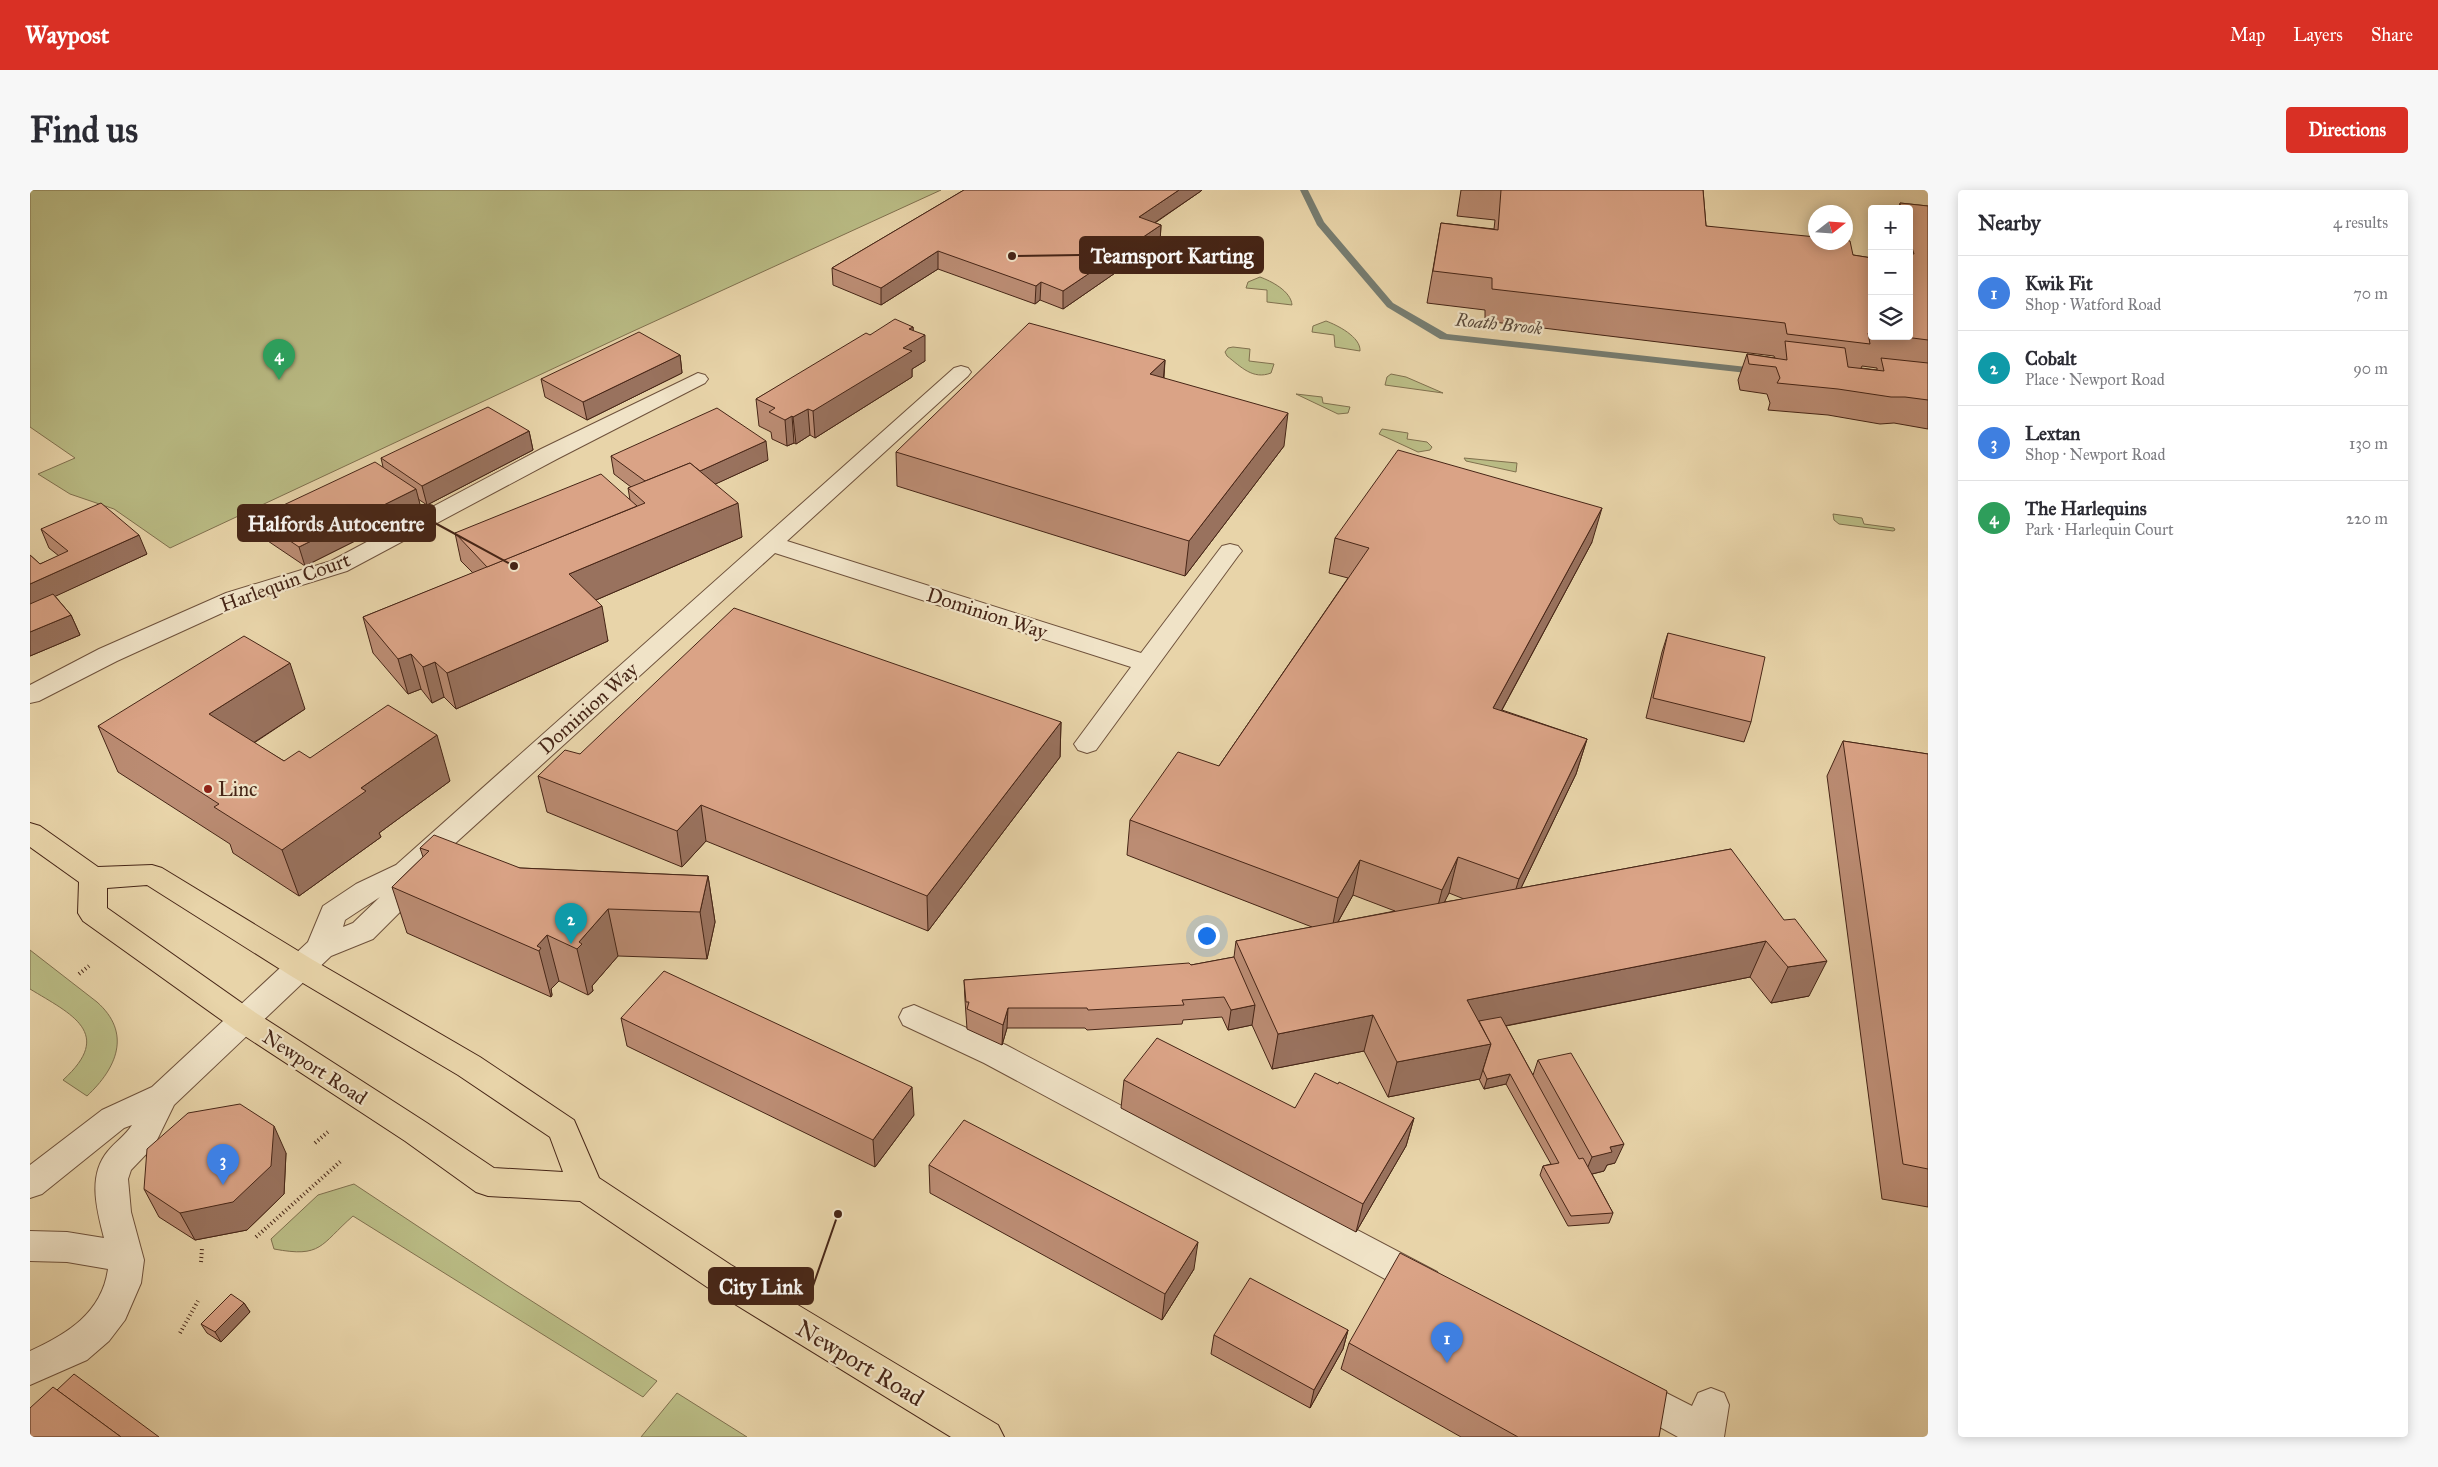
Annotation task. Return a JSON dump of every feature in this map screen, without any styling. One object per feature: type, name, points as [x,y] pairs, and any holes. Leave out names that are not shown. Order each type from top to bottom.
[{"type":"main road","points":[[30,833],[93,878],[152,875],[311,958],[563,1129],[586,1187]]},
{"type":"main road","name":"Newport Road","points":[[93,878],[93,913],[245,1021],[416,1132],[488,1182],[586,1187],[728,1282],[985,1437]]},
{"type":"street","name":"Dominion Way","points":[[163,1096],[311,958],[368,927],[390,905],[406,872],[961,372]]},
{"type":"street","name":"Harlequin Court","points":[[30,695],[108,655],[235,598],[339,566],[549,454],[698,379]]},
{"type":"street","name":"Dominion Way","points":[[771,544],[1146,663]]},
{"type":"street","points":[[1087,744],[1230,551]]},
{"type":"street","points":[[914,1017],[995,1054],[1450,1296]]},
{"type":"street","points":[[30,1184],[113,1119],[163,1096]]},
{"type":"street","points":[[30,1368],[74,1348],[96,1330],[113,1309],[124,1283],[127,1260],[114,1212],[111,1179],[118,1162],[142,1137],[163,1096]]},
{"type":"street","points":[[30,1246],[69,1246],[92,1250],[127,1260]]},
{"type":"street","points":[[1604,1378],[1707,1424]]},
{"type":"path","points":[[79,974],[89,966]]},
{"type":"path","points":[[315,1143],[329,1131]]},
{"type":"path","points":[[256,1237],[341,1162]]},
{"type":"path","points":[[201,1262],[202,1248]]},
{"type":"path","points":[[180,1333],[198,1301]]},
{"type":"green space","points":[[30,190],[941,190],[627,334],[170,548],[114,509],[70,494],[38,474],[75,458],[30,427]]},
{"type":"green space","points":[[1260,277],[1275,284],[1284,291],[1291,300],[1292,305],[1267,302],[1267,290],[1246,288],[1248,282]]},
{"type":"green space","points":[[1326,321],[1353,336],[1357,341],[1360,351],[1335,347],[1334,335],[1312,332],[1313,326]]},
{"type":"green space","points":[[1228,348],[1250,349],[1249,361],[1274,364],[1271,373],[1258,375],[1242,368],[1227,356],[1225,352]]},
{"type":"green space","points":[[1391,374],[1406,377],[1443,393],[1385,385],[1387,377]]},
{"type":"green space","points":[[1296,394],[1322,397],[1323,403],[1350,407],[1348,413],[1338,414]]},
{"type":"green space","points":[[1382,429],[1408,433],[1407,439],[1427,442],[1432,447],[1430,450],[1418,452],[1379,434]]},
{"type":"green space","points":[[1464,458],[1517,463],[1516,472],[1466,461]]},
{"type":"green space","points":[[1833,514],[1862,518],[1864,524],[1894,528],[1895,530],[1839,524],[1834,520]]},
{"type":"green space","points":[[30,950],[97,1002],[108,1014],[114,1026],[117,1038],[113,1062],[106,1074],[87,1096],[63,1080],[78,1064],[86,1049],[86,1037],[81,1026],[72,1016],[30,989]]},
{"type":"green space","points":[[354,1184],[505,1284],[657,1381],[643,1397],[353,1216],[319,1247],[302,1252],[274,1249],[271,1239],[318,1195]]},
{"type":"green space","points":[[677,1393],[747,1437],[641,1437]]},
{"type":"building","points":[[964,190],[1179,190],[1139,217],[1161,225],[1063,291],[1041,282],[1036,286],[938,251],[881,288],[832,268]]},
{"type":"building","points":[[1501,190],[1703,190],[1706,226],[1808,236],[1808,250],[1852,250],[1853,255],[1868,257],[1868,340],[1870,344],[1787,334],[1785,323],[1492,289],[1492,278],[1433,271],[1441,223],[1498,230]]},
{"type":"building","points":[[1900,203],[1928,206],[1928,340],[1913,338],[1913,205],[1900,205]]},
{"type":"building","points":[[895,319],[913,327],[909,329],[925,335],[903,348],[912,351],[813,411],[808,409],[785,420],[769,412],[775,408],[756,399],[866,333],[870,335]]},
{"type":"building","points":[[1029,323],[1165,360],[1150,374],[1288,413],[1189,541],[896,452]]},
{"type":"building","points":[[639,332],[680,355],[583,402],[541,379]]},
{"type":"building","points":[[1785,341],[1845,348],[1848,367],[1884,371],[1881,358],[1928,363],[1928,400],[1777,383],[1780,378],[1776,367],[1749,364],[1747,354],[1787,360]]},
{"type":"building","points":[[488,407],[529,431],[422,486],[381,458]]},
{"type":"building","points":[[717,408],[766,441],[700,471],[690,463],[645,481],[611,456]]},
{"type":"building","points":[[1398,450],[1602,508],[1493,708],[1587,739],[1519,879],[1458,857],[1442,890],[1360,860],[1338,898],[1130,820],[1178,752],[1219,766],[1369,548],[1335,538]]},
{"type":"building","points":[[375,462],[416,489],[299,547],[256,518]]},
{"type":"building","points":[[690,463],[738,503],[569,574],[602,606],[447,673],[435,662],[423,667],[411,654],[398,659],[363,617],[645,503],[628,488]]},
{"type":"building","points":[[601,474],[637,506],[487,567],[455,533]]},
{"type":"building","points":[[101,503],[139,535],[30,584],[30,555],[40,564],[68,551],[41,529]]},
{"type":"building","points":[[53,594],[71,615],[30,632],[30,604]]},
{"type":"building","points":[[734,608],[1061,722],[927,896],[701,805],[677,831],[538,776],[565,750],[580,754]]},
{"type":"building","points":[[1668,633],[1765,657],[1751,722],[1653,698]]},
{"type":"building","points":[[244,636],[290,663],[209,714],[284,761],[299,751],[310,758],[388,705],[437,735],[361,788],[366,791],[282,850],[214,807],[219,804],[98,726]]},
{"type":"building","points":[[1843,741],[1928,754],[1928,1169],[1903,1164]]},
{"type":"building","points":[[434,835],[520,868],[708,876],[700,912],[608,909],[579,942],[582,944],[577,949],[547,935],[537,946],[541,948],[539,951],[392,887],[429,851],[420,848]]},
{"type":"building","points":[[1731,849],[1784,920],[1795,919],[1827,961],[1788,967],[1766,941],[1467,1000],[1491,1044],[1397,1062],[1373,1015],[1278,1034],[1236,941]]},
{"type":"building","points":[[1234,957],[1255,1005],[1231,1010],[1224,997],[1182,1000],[1184,1005],[1088,1010],[1087,1008],[1008,1008],[1003,1025],[967,1009],[969,1002],[966,1002],[964,980],[1189,963],[1191,965]]},
{"type":"building","points":[[664,971],[912,1087],[873,1140],[621,1018]]},
{"type":"building","points":[[1501,1017],[1579,1159],[1583,1158],[1613,1213],[1571,1216],[1543,1166],[1559,1163],[1510,1074],[1487,1079],[1483,1070],[1491,1044],[1479,1021]]},
{"type":"building","points":[[1157,1038],[1295,1108],[1315,1073],[1338,1084],[1339,1082],[1414,1118],[1363,1204],[1124,1080]]},
{"type":"building","points":[[1571,1053],[1624,1144],[1610,1147],[1612,1152],[1592,1157],[1538,1060]]},
{"type":"building","points":[[240,1104],[274,1126],[271,1166],[233,1202],[180,1213],[144,1189],[147,1149],[188,1113]]},
{"type":"building","points":[[964,1120],[1198,1242],[1165,1294],[929,1165]]},
{"type":"building","points":[[1400,1253],[1667,1391],[1659,1437],[1518,1437],[1349,1343]]},
{"type":"building","points":[[1250,1278],[1348,1330],[1314,1390],[1214,1335]]},
{"type":"building","points":[[231,1294],[244,1303],[215,1332],[201,1324]]},
{"type":"building","points":[[74,1374],[159,1437],[121,1437],[57,1390]]},
{"type":"building","points":[[53,1387],[121,1437],[30,1437],[30,1408]]},
{"type":"waterway","name":"Roath Brook","points":[[1304,190],[1320,223],[1390,305],[1444,337],[1756,371]]},
{"type":"place","name":"Teamsport Karting","points":[[1012,256]]},
{"type":"place","name":"The Harlequins","points":[[279,380]]},
{"type":"place","name":"Halfords Autocentre","points":[[514,566]]},
{"type":"place","name":"Linc","points":[[208,789]]},
{"type":"place","name":"Cobalt","points":[[571,944]]},
{"type":"place","name":"Lextan","points":[[223,1185]]},
{"type":"place","name":"City Link","points":[[838,1214]]},
{"type":"place","name":"Kwik Fit","points":[[1447,1363]]}]
